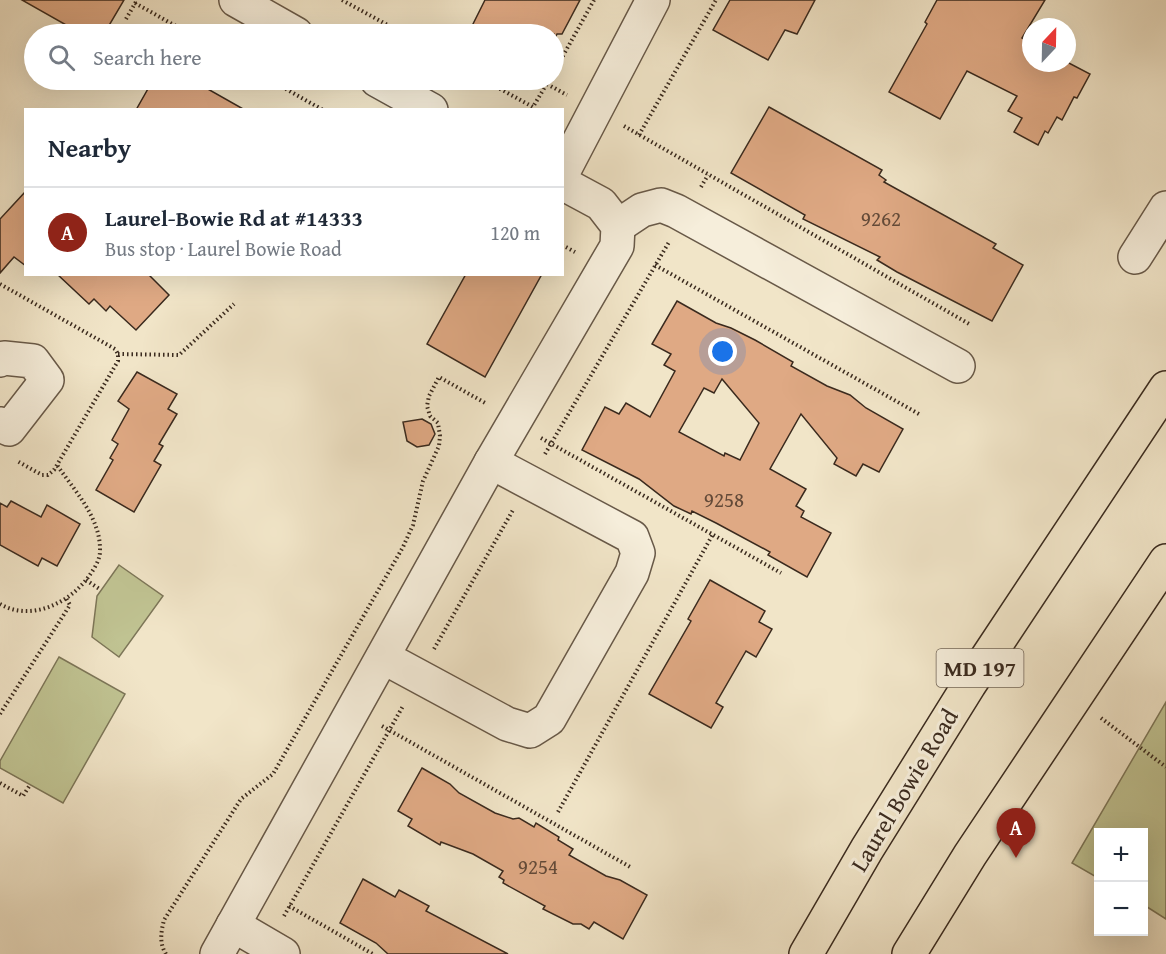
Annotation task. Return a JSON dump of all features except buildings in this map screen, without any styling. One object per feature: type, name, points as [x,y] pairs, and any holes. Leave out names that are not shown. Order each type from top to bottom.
[{"type":"main road","name":"Laurel Bowie Road","points":[[806,954],[867,849],[969,685],[1166,388]]},
{"type":"main road","points":[[909,954],[970,855],[1166,561]]},
{"type":"street","points":[[236,0],[278,24]]},
{"type":"street","points":[[564,170],[653,0]]},
{"type":"street","points":[[395,90],[427,108]]},
{"type":"street","points":[[217,954],[491,462],[503,415],[617,246],[618,226],[601,204],[564,184]]},
{"type":"street","points":[[618,226],[642,210],[661,205],[958,366]]},
{"type":"street","points":[[1135,257],[1166,208]]},
{"type":"street","points":[[0,360],[4,358],[33,361],[47,380],[9,429],[0,424]]},
{"type":"street","points":[[382,657],[507,724],[530,731],[549,719],[632,573],[638,553],[633,537],[491,462]]},
{"type":"street","points":[[233,925],[275,950]]},
{"type":"path","points":[[342,0],[386,24]]},
{"type":"path","points":[[564,54],[594,0]]},
{"type":"path","points":[[639,135],[716,0]]},
{"type":"path","points":[[126,19],[136,2],[173,24]]},
{"type":"path","points":[[287,90],[319,108]]},
{"type":"path","points":[[502,90],[533,107],[543,90]]},
{"type":"path","points":[[561,90],[971,325]]},
{"type":"path","points":[[275,950],[289,906],[529,482],[684,216]]},
{"type":"path","points":[[564,246],[578,254]]},
{"type":"path","points":[[655,265],[919,414]]},
{"type":"path","points":[[118,354],[179,355],[234,304]]},
{"type":"path","points":[[166,954],[162,948],[161,932],[165,920],[241,799],[273,774],[402,547],[412,525],[423,481],[439,446],[438,423],[430,416],[427,406],[429,396],[439,378],[551,444],[781,573]]},
{"type":"path","points":[[0,604],[15,611],[53,606],[73,594],[96,567],[100,553],[96,525],[57,465]]},
{"type":"path","points":[[558,812],[713,534]]},
{"type":"path","points":[[86,580],[101,590]]},
{"type":"path","points":[[0,714],[70,605],[66,598]]},
{"type":"path","points":[[320,692],[632,868]]},
{"type":"path","points":[[1074,697],[1166,767]]},
{"type":"path","points":[[0,783],[23,796],[30,785]]},
{"type":"path","points":[[289,906],[373,954]]},
{"type":"green space","points":[[119,565],[163,596],[119,657],[92,637],[97,596]]},
{"type":"green space","points":[[59,657],[125,694],[63,803],[0,768],[0,761]]},
{"type":"green space","points":[[1166,702],[1166,919],[1148,908],[1148,828],[1094,828],[1094,876],[1072,863]]},
{"type":"place","name":"Laurel-Bowie Rd at #14333","points":[[1016,858]]}]
